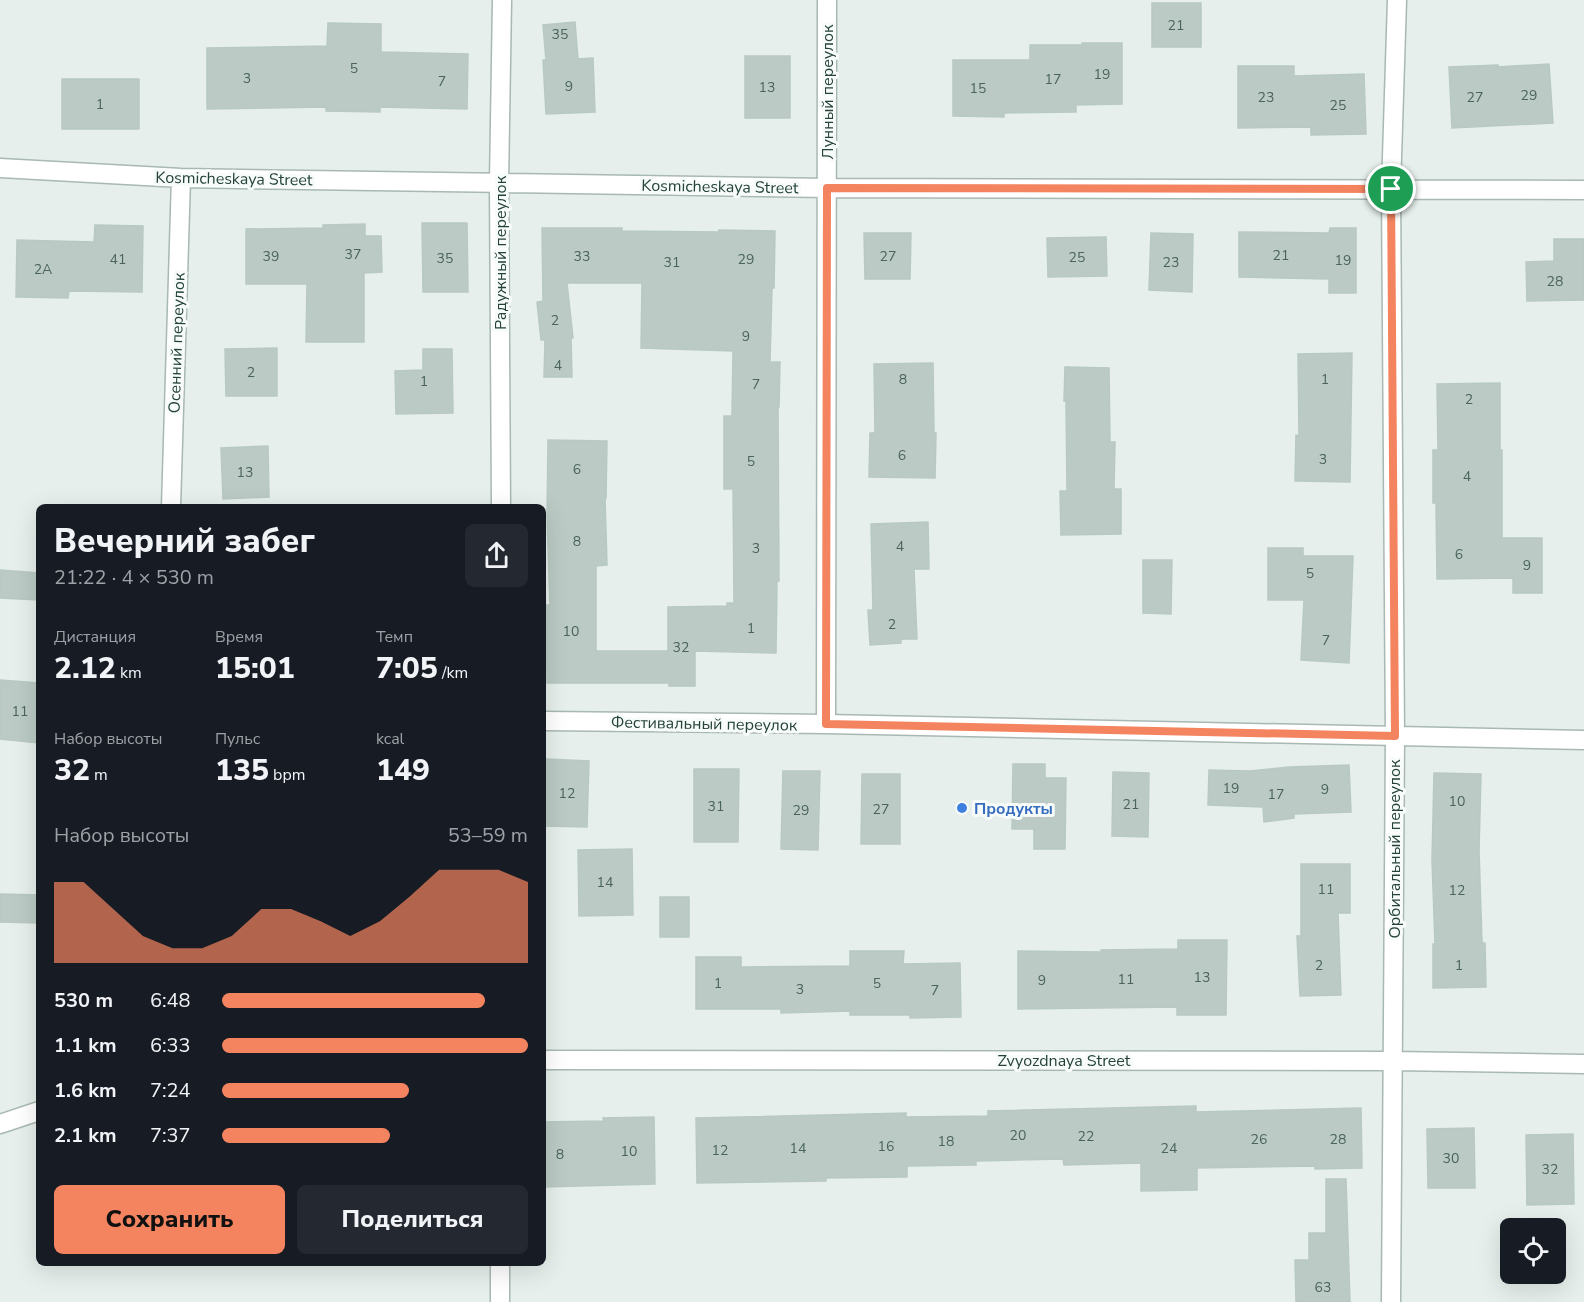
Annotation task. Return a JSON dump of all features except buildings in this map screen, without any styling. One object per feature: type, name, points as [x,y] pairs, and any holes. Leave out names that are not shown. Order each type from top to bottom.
[{"type":"street","name":"Радужный переулок","points":[[501,504],[499,183],[502,0]]},
{"type":"street","name":"Лунный переулок","points":[[826,724],[827,0]]},
{"type":"street","name":"Орбитальный переулок","points":[[1391,1302],[1395,736],[1391,189],[1397,0]]},
{"type":"street","name":"Kosmicheskaya Street","points":[[0,168],[181,178],[827,188],[1584,190]]},
{"type":"street","name":"Осенний переулок","points":[[171,504],[181,178]]},
{"type":"street","name":"Фестивальный переулок","points":[[546,721],[826,724],[1584,740]]},
{"type":"street","name":"Zvyozdnaya Street","points":[[546,1060],[1393,1061],[1584,1064]]},
{"type":"street","points":[[0,1124],[36,1112]]},
{"type":"street","points":[[500,1302],[501,1266]]},
{"type":"place","name":"Продукты","points":[[962,808]]},
{"type":"route","points":[[827,188],[1391,189],[1395,736],[826,724],[827,188]]}]
